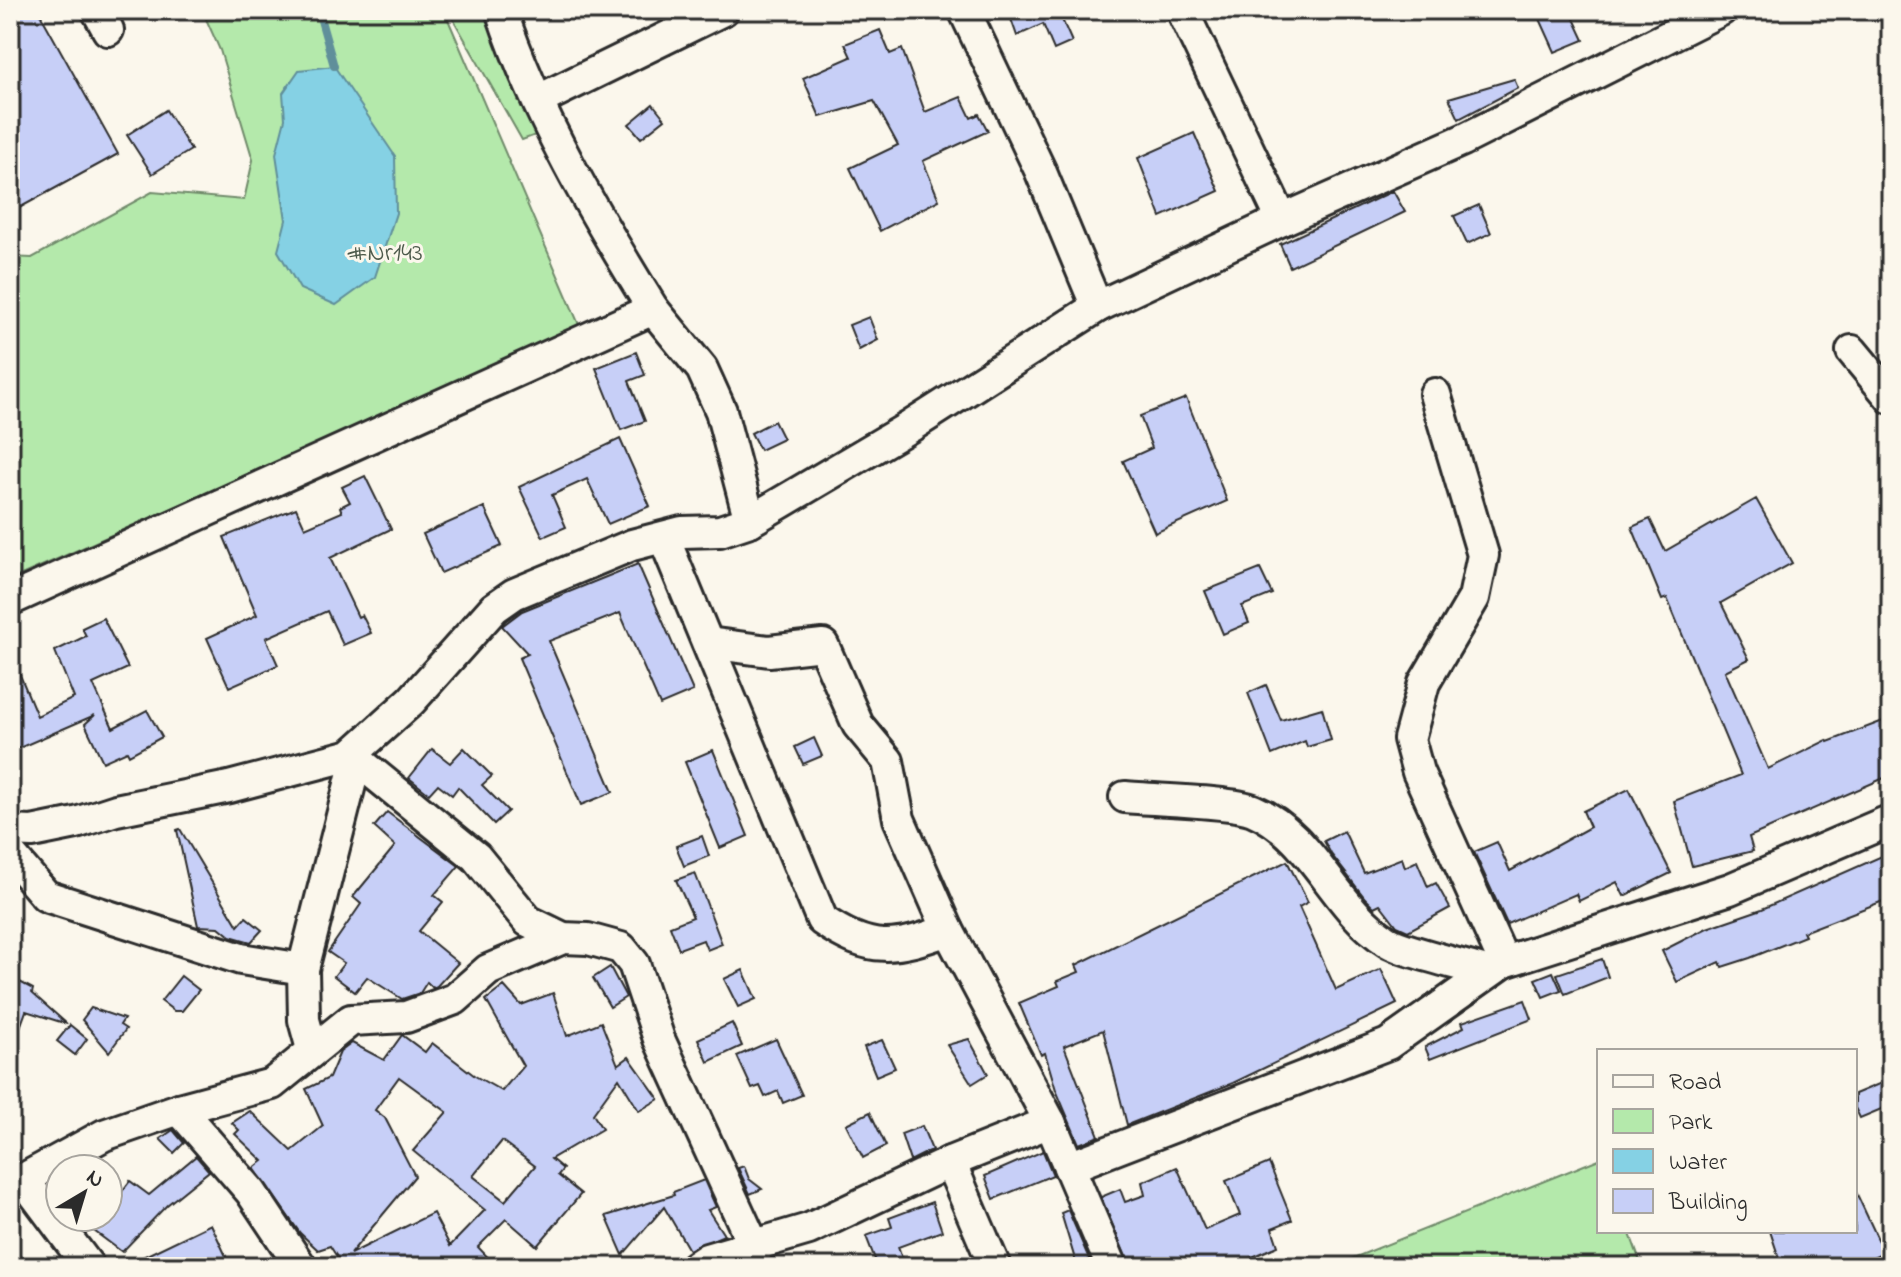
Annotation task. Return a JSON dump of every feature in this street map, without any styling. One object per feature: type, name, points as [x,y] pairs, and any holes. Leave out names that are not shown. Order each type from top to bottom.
[{"type":"street","points":[[501,10],[519,65],[588,197],[653,309],[702,369],[721,411],[750,521]]},
{"type":"street","points":[[539,100],[723,10]]},
{"type":"street","points":[[964,10],[1040,170],[1097,307]]},
{"type":"street","points":[[1182,10],[1282,220]]},
{"type":"street","points":[[312,1049],[304,1020],[303,969],[354,758],[411,701],[494,608],[514,594],[632,545],[682,532],[720,531],[750,521],[911,426],[1097,307],[1463,140],[1721,10]]},
{"type":"street","points":[[10,600],[653,309]]},
{"type":"street","points":[[1852,351],[1891,398]]},
{"type":"street","points":[[1435,394],[1483,555],[1474,598],[1424,683],[1409,739],[1418,772],[1495,967]]},
{"type":"street","points":[[664,538],[822,920],[857,942],[882,946],[904,946],[948,930]]},
{"type":"street","points":[[708,643],[769,651],[823,645],[858,725],[888,761],[899,819],[948,930],[1050,1122],[1112,1267]]},
{"type":"street","points":[[10,831],[32,832],[76,823],[116,810],[354,758]]},
{"type":"street","points":[[354,758],[476,857],[528,921],[563,938],[588,939],[621,948],[634,964],[664,1051],[754,1255]]},
{"type":"street","points":[[1125,797],[1251,809],[1286,831],[1310,855],[1343,899],[1389,943],[1495,967]]},
{"type":"street","points":[[1069,1167],[1388,1044],[1495,967],[1730,889],[1891,820]]},
{"type":"street","points":[[10,854],[46,896],[241,959],[303,969]]},
{"type":"street","points":[[15,1182],[104,1135],[179,1109],[272,1084],[351,1020],[406,1017],[455,999],[488,970],[563,938]]},
{"type":"street","points":[[179,1109],[251,1192],[301,1267]]},
{"type":"street","points":[[695,1267],[707,1259],[754,1255],[950,1162],[1050,1122]]},
{"type":"street","points":[[950,1162],[995,1267]]},
{"type":"street","points":[[15,1182],[30,1188],[89,1267]]},
{"type":"green space","name":"#Nr143","points":[[202,10],[444,10],[580,327],[10,580],[10,257],[32,258],[152,192],[244,200],[253,160],[220,50]]},
{"type":"green space","points":[[448,10],[495,10],[544,132],[522,140]]},
{"type":"green space","points":[[1597,1160],[1597,1233],[1630,1233],[1642,1267],[1331,1267]]},
{"type":"water","points":[[334,66],[395,156],[396,213],[375,277],[336,305],[300,289],[278,251],[286,220],[276,154],[285,119],[283,93],[299,70]]},
{"type":"building","points":[[10,10],[38,10],[118,154],[10,213]]},
{"type":"building","points":[[1025,10],[1071,10],[1060,15],[1072,42],[1054,50],[1043,24],[1017,36],[1010,16]]},
{"type":"building","points":[[1536,10],[1570,10],[1584,40],[1555,52]]},
{"type":"building","points":[[880,30],[890,54],[902,49],[925,112],[961,97],[971,118],[979,114],[988,131],[923,161],[939,200],[880,231],[850,168],[898,145],[874,101],[820,117],[803,78],[851,57],[845,44]]},
{"type":"building","points":[[1514,79],[1518,88],[1459,119],[1449,98]]},
{"type":"building","points":[[653,104],[665,119],[641,138],[629,124]]},
{"type":"building","points":[[166,110],[191,150],[152,174],[127,135]]},
{"type":"building","points":[[1194,133],[1219,191],[1161,217],[1138,158]]},
{"type":"building","points":[[1393,191],[1405,212],[1290,267],[1280,244]]},
{"type":"building","points":[[1479,205],[1491,233],[1467,244],[1454,216]]},
{"type":"building","points":[[869,317],[878,340],[859,350],[849,325]]},
{"type":"building","points":[[636,352],[645,375],[629,381],[645,421],[621,430],[596,368]]},
{"type":"building","points":[[1186,398],[1227,501],[1155,533],[1123,461],[1152,448],[1140,416]]},
{"type":"building","points":[[774,421],[783,439],[760,450],[751,433]]},
{"type":"building","points":[[620,439],[650,506],[608,524],[587,479],[552,495],[566,527],[543,537],[519,487]]},
{"type":"building","points":[[365,476],[391,529],[330,558],[358,617],[362,615],[371,633],[343,645],[327,611],[266,638],[278,665],[229,687],[207,638],[257,615],[224,537],[296,508],[305,528],[342,512],[340,507],[350,502],[342,487]]},
{"type":"building","points":[[1756,499],[1792,563],[1721,603],[1749,659],[1725,671],[1768,769],[1827,740],[1891,718],[1891,775],[1749,837],[1753,851],[1692,866],[1674,801],[1741,775],[1667,598],[1662,600],[1632,527],[1650,519],[1665,551]]},
{"type":"building","points":[[484,507],[502,546],[441,573],[423,534]]},
{"type":"building","points":[[638,564],[693,691],[660,705],[620,613],[549,641],[613,792],[581,805],[519,658],[528,654],[502,626],[522,611]]},
{"type":"building","points":[[1260,569],[1272,594],[1242,606],[1249,623],[1223,634],[1205,591]]},
{"type":"building","points":[[103,618],[128,668],[93,684],[113,728],[147,710],[162,737],[129,755],[127,751],[103,762],[85,724],[95,715],[10,752],[10,651],[37,716],[74,698],[55,651],[86,636],[82,628]]},
{"type":"building","points":[[1266,685],[1281,720],[1322,708],[1331,740],[1307,747],[1305,741],[1272,755],[1248,693]]},
{"type":"building","points":[[814,738],[822,756],[803,764],[795,747]]},
{"type":"building","points":[[464,748],[492,776],[482,785],[508,811],[494,824],[458,787],[452,795],[438,784],[429,794],[409,778],[432,749],[450,763]]},
{"type":"building","points":[[713,750],[748,836],[720,848],[685,762]]},
{"type":"building","points":[[1629,789],[1671,873],[1624,896],[1617,882],[1579,901],[1576,894],[1507,924],[1474,852],[1497,842],[1510,871],[1590,827],[1583,811]]},
{"type":"building","points":[[387,812],[459,866],[434,895],[443,902],[419,931],[458,963],[437,986],[433,988],[427,982],[420,993],[402,999],[367,977],[355,992],[334,976],[344,963],[328,952],[361,904],[353,897],[395,846],[374,827]]},
{"type":"building","points":[[180,829],[238,926],[246,917],[262,930],[251,942],[230,936],[219,927],[198,926],[177,830]]},
{"type":"building","points":[[1344,831],[1364,873],[1402,858],[1405,867],[1417,861],[1428,887],[1436,883],[1450,908],[1408,931],[1397,926],[1380,904],[1374,907],[1365,898],[1331,854],[1324,841]]},
{"type":"building","points":[[702,836],[709,856],[684,866],[676,846]]},
{"type":"building","points":[[1891,852],[1891,898],[1803,932],[1805,936],[1750,958],[1722,967],[1720,962],[1677,982],[1662,951],[1707,928],[1762,909]]},
{"type":"building","points":[[1287,861],[1308,902],[1299,907],[1336,990],[1381,969],[1397,1004],[1233,1083],[1127,1125],[1103,1030],[1064,1046],[1099,1136],[1079,1144],[1056,1090],[1045,1053],[1041,1055],[1019,1003],[1059,986],[1057,981],[1079,972],[1076,965]]},
{"type":"building","points":[[695,873],[722,944],[707,950],[703,940],[679,949],[670,926],[693,917],[676,880]]},
{"type":"building","points":[[1602,959],[1608,977],[1565,994],[1557,974]]},
{"type":"building","points":[[610,967],[626,997],[610,1007],[593,978]]},
{"type":"building","points":[[743,970],[756,999],[738,1007],[724,979]]},
{"type":"building","points":[[1553,972],[1561,990],[1543,997],[1535,979]]},
{"type":"building","points":[[181,976],[199,990],[182,1011],[174,1011],[161,1001]]},
{"type":"building","points":[[16,980],[33,989],[32,993],[67,1024],[26,1011],[14,1044],[10,1042],[10,998]]},
{"type":"building","points":[[504,986],[521,1005],[553,993],[567,1036],[601,1022],[618,1065],[629,1057],[659,1099],[639,1111],[619,1078],[593,1114],[602,1129],[551,1159],[563,1169],[558,1175],[581,1194],[537,1246],[506,1219],[478,1247],[497,1267],[324,1267],[339,1260],[330,1246],[318,1250],[300,1233],[254,1168],[263,1161],[235,1134],[239,1130],[232,1123],[250,1111],[292,1151],[323,1126],[306,1089],[329,1078],[340,1052],[352,1043],[384,1060],[402,1035],[425,1052],[432,1043],[475,1076],[502,1091],[523,1066],[486,1000]],"holes":[[[399,1077],[447,1112],[413,1151],[485,1210],[450,1246],[433,1213],[350,1254],[415,1176],[385,1118],[375,1110]],[[502,1141],[535,1166],[505,1201],[473,1176]]]},
{"type":"building","points":[[1525,1000],[1532,1019],[1430,1059],[1425,1047],[1464,1027],[1462,1022]]},
{"type":"building","points":[[91,1008],[124,1019],[120,1025],[126,1029],[109,1052],[82,1020]]},
{"type":"building","points":[[732,1023],[742,1046],[708,1062],[698,1039]]},
{"type":"building","points":[[70,1025],[87,1039],[75,1055],[57,1041]]},
{"type":"building","points":[[776,1039],[802,1095],[783,1103],[778,1091],[765,1097],[760,1086],[752,1089],[737,1056]]},
{"type":"building","points":[[969,1039],[988,1074],[972,1084],[947,1045]]},
{"type":"building","points":[[882,1040],[895,1068],[876,1076],[864,1047]]},
{"type":"building","points":[[1891,1079],[1891,1105],[1860,1118],[1857,1093]]},
{"type":"building","points":[[870,1112],[886,1146],[863,1158],[846,1124]]},
{"type":"building","points":[[922,1126],[932,1150],[910,1161],[901,1134]]},
{"type":"building","points":[[173,1130],[184,1143],[174,1153],[160,1139]]},
{"type":"building","points":[[1043,1151],[1053,1175],[994,1199],[985,1176]]},
{"type":"building","points":[[196,1156],[209,1171],[167,1205],[122,1252],[97,1233],[124,1233],[124,1189],[130,1181],[149,1195]]},
{"type":"building","points":[[1269,1163],[1292,1220],[1272,1228],[1278,1246],[1229,1267],[1130,1267],[1101,1197],[1120,1189],[1125,1202],[1145,1195],[1142,1182],[1177,1167],[1205,1230],[1240,1215],[1226,1181]]},
{"type":"building","points":[[744,1166],[749,1179],[762,1189],[750,1194],[738,1168]]},
{"type":"building","points":[[704,1180],[716,1207],[708,1210],[724,1235],[689,1250],[664,1207],[623,1255],[606,1216],[674,1195],[673,1192]]},
{"type":"building","points":[[1857,1194],[1884,1252],[1851,1267],[1782,1267],[1771,1233],[1857,1233]]},
{"type":"building","points":[[932,1202],[942,1231],[898,1247],[905,1267],[878,1267],[866,1236],[892,1227],[889,1218]]},
{"type":"building","points":[[1068,1210],[1090,1261],[1077,1266],[1061,1213]]},
{"type":"building","points":[[211,1224],[231,1267],[122,1267]]},
{"type":"waterway","points":[[318,10],[334,66]]}]
